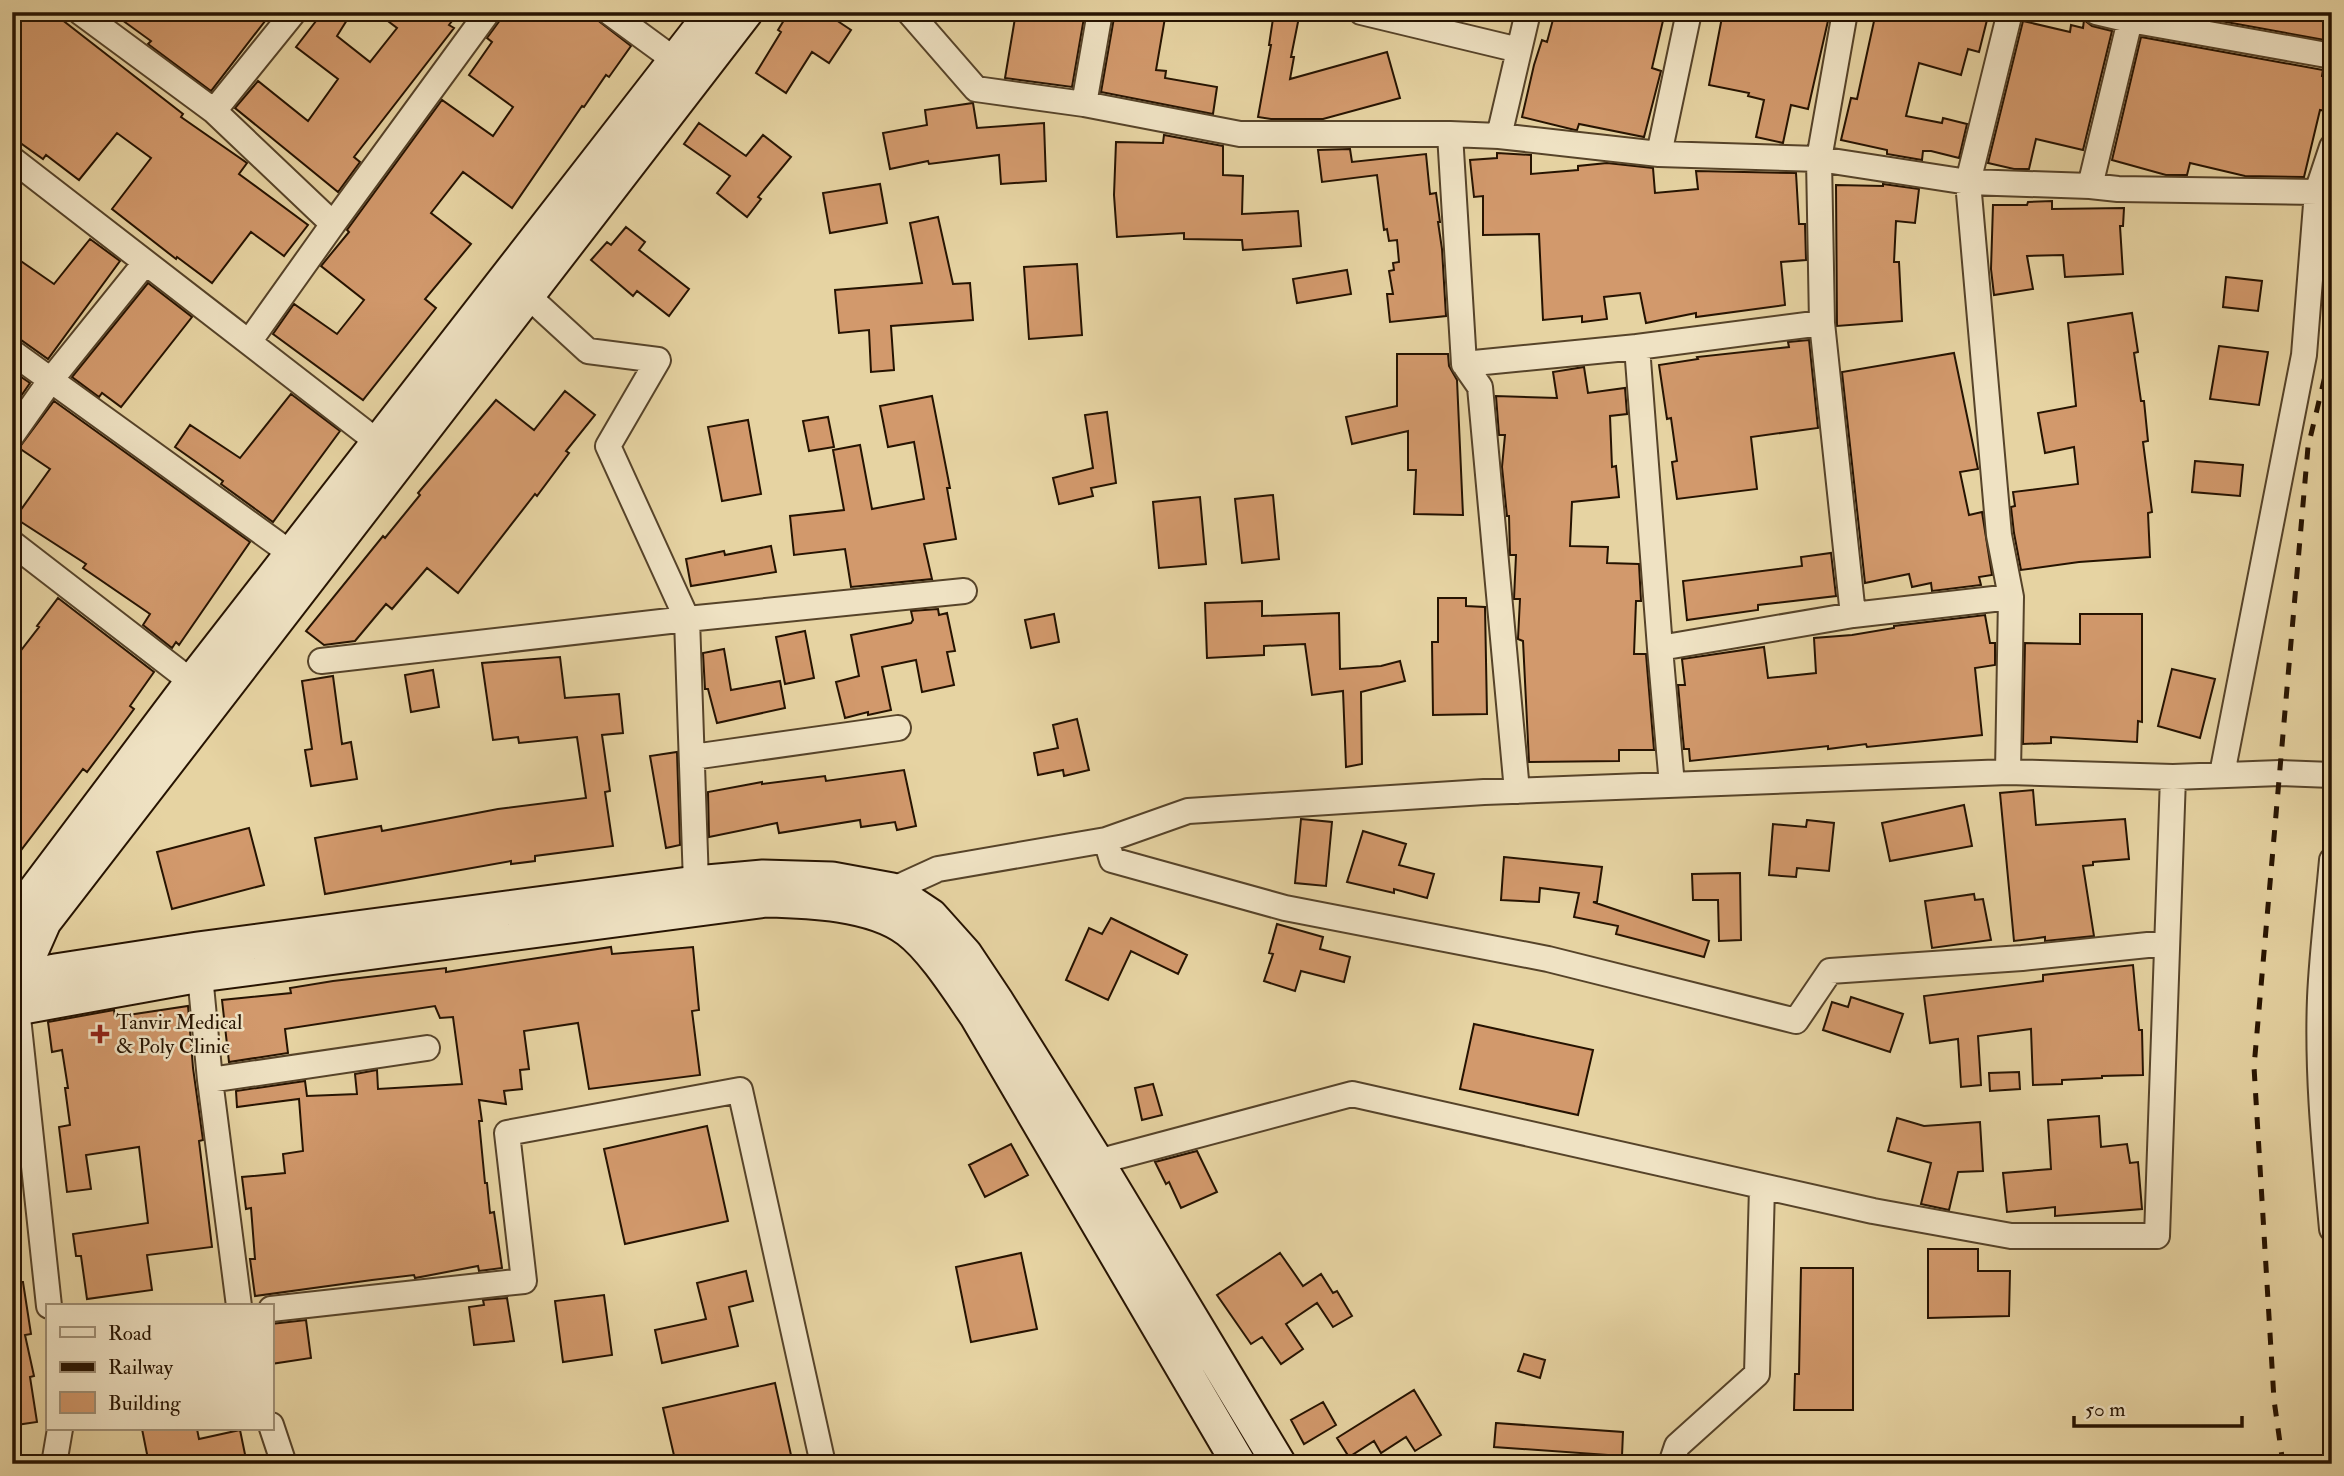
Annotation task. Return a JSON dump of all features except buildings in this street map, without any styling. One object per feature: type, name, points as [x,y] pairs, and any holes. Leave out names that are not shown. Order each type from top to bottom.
[{"type":"main road","points":[[12,920],[192,682],[713,12]]},
{"type":"main road","points":[[15,995],[44,922],[746,12]]},
{"type":"main road","points":[[15,995],[55,971],[198,949],[696,883],[764,877],[832,879],[883,902],[931,916],[965,954],[1097,1162],[1279,1464]]},
{"type":"main road","points":[[15,995],[200,975],[766,900],[883,902],[942,967],[976,1014],[1239,1464]]},
{"type":"street","points":[[80,12],[214,111],[333,224]]},
{"type":"street","points":[[214,111],[294,12]]},
{"type":"street","points":[[249,342],[488,12]]},
{"type":"street","points":[[609,12],[676,61]]},
{"type":"street","points":[[909,12],[976,89],[1084,104],[1240,134],[1499,136],[1659,154],[1819,159],[1968,182],[2118,189],[2317,192]]},
{"type":"street","points":[[1084,104],[1100,12]]},
{"type":"street","points":[[1361,12],[1519,50]]},
{"type":"street","points":[[1499,136],[1528,12]]},
{"type":"street","points":[[1659,154],[1689,12]]},
{"type":"street","points":[[1845,12],[1819,159],[1822,323],[1853,615]]},
{"type":"street","points":[[2008,772],[2011,597],[1999,535],[1968,182],[2010,12]]},
{"type":"street","points":[[2096,12],[2131,16],[2332,55]]},
{"type":"street","points":[[2091,186],[2131,16]]},
{"type":"street","points":[[1450,134],[1464,364],[1480,387],[1517,791]]},
{"type":"street","points":[[2222,774],[2304,355],[2317,192],[2332,147]]},
{"type":"street","points":[[12,159],[379,443]]},
{"type":"street","points":[[12,435],[50,381],[145,262]]},
{"type":"street","points":[[528,296],[588,351],[658,360],[608,446],[687,619],[696,883]]},
{"type":"street","points":[[1464,364],[1637,348],[1822,323]]},
{"type":"street","points":[[1637,348],[1672,785]]},
{"type":"street","points":[[12,352],[293,555]]},
{"type":"street","points":[[12,543],[192,682]]},
{"type":"street","points":[[321,661],[687,619],[964,592]]},
{"type":"street","points":[[1660,648],[1853,615],[2011,597]]},
{"type":"street","points":[[693,757],[898,728]]},
{"type":"street","points":[[883,902],[938,869],[1106,840],[1188,811],[1517,791],[2008,772],[2173,777],[2280,773],[2332,775]]},
{"type":"street","points":[[1097,1162],[1352,1094],[1873,1211],[2011,1236],[2157,1236],[2173,777]]},
{"type":"street","points":[[1106,840],[1112,860],[1285,908],[1548,959],[1796,1021],[1830,971],[2022,958],[2167,943]]},
{"type":"street","points":[[2332,860],[2329,944],[2320,997],[2321,1115],[2332,1228]]},
{"type":"street","points":[[200,975],[210,1080],[239,1304]]},
{"type":"street","points":[[15,995],[49,1304]]},
{"type":"street","points":[[210,1080],[427,1048]]},
{"type":"street","points":[[273,1309],[524,1281],[507,1133],[740,1090],[823,1464]]},
{"type":"street","points":[[1671,1464],[1677,1446],[1758,1374],[1762,1187]]},
{"type":"street","points":[[54,1464],[60,1430]]},
{"type":"street","points":[[273,1430],[284,1464]]},
{"type":"railway","points":[[2283,1464],[2274,1400],[2254,1067],[2308,447],[2332,347]]},
{"type":"place","name":"Tanvir Medical & Poly Clinic","points":[[100,1034]]}]
